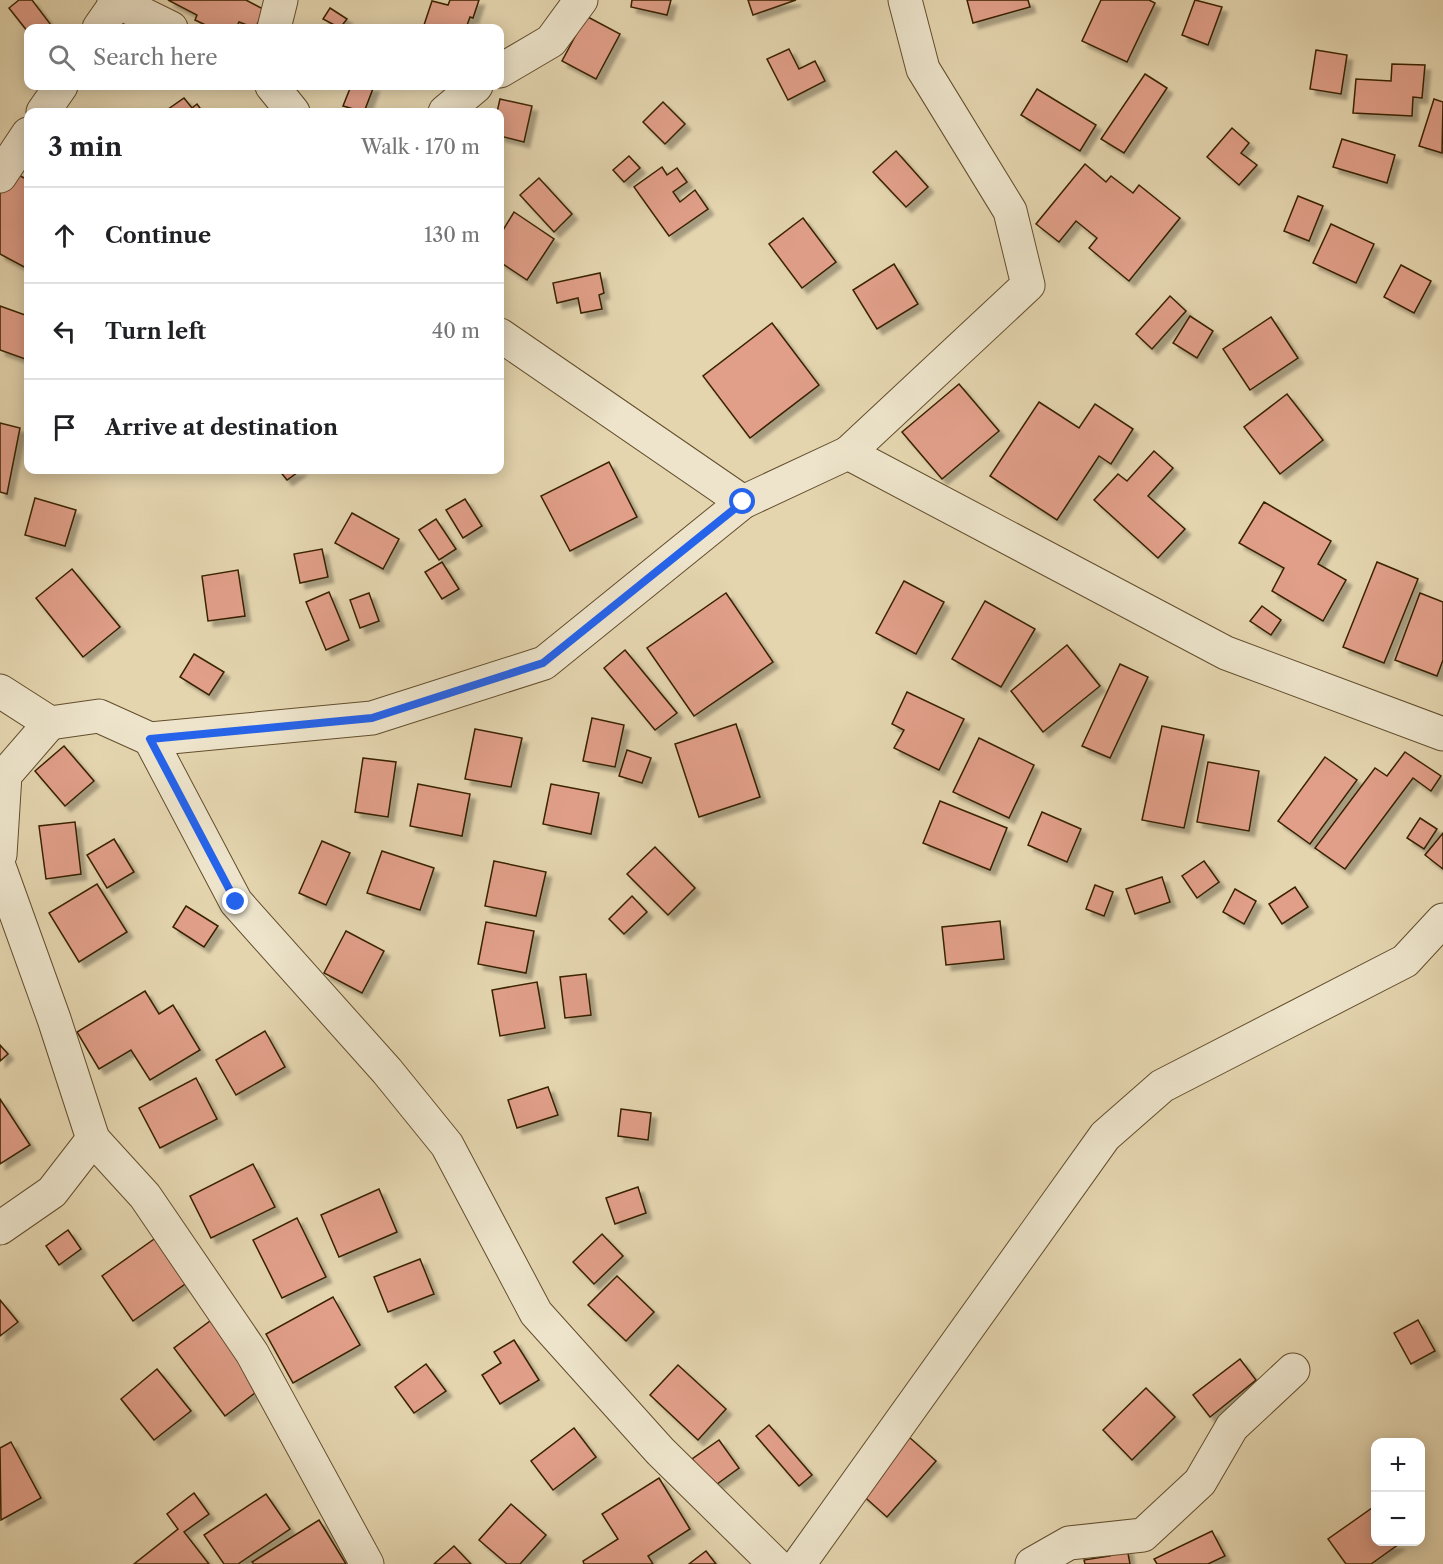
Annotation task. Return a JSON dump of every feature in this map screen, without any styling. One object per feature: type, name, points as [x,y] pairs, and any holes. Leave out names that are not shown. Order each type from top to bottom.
[{"type":"street","points":[[275,24],[282,0]]},
{"type":"street","points":[[504,69],[550,41],[581,0]]},
{"type":"street","points":[[0,691],[50,723],[99,716],[150,739],[372,718],[543,663],[743,502],[848,453],[1028,285],[1010,211],[924,69],[905,0]]},
{"type":"street","points":[[110,10],[157,24]]},
{"type":"street","points":[[46,108],[58,90]]},
{"type":"street","points":[[275,90],[290,108]]},
{"type":"street","points":[[450,108],[471,90]]},
{"type":"street","points":[[0,176],[24,140]]},
{"type":"street","points":[[504,336],[743,502]]},
{"type":"street","points":[[848,453],[1226,653],[1443,734]]},
{"type":"street","points":[[0,855],[5,775],[50,723]]},
{"type":"street","points":[[150,739],[236,902],[387,1071],[447,1145],[536,1313],[660,1451],[775,1564]]},
{"type":"street","points":[[0,869],[54,1019],[93,1139],[146,1196],[252,1353],[367,1564]]},
{"type":"street","points":[[799,1564],[1105,1136],[1162,1086],[1405,961],[1443,920]]},
{"type":"street","points":[[0,1228],[52,1192],[93,1139]]},
{"type":"street","points":[[1032,1564],[1069,1543],[1143,1535],[1200,1482],[1232,1427],[1293,1370]]},
{"type":"building","points":[[19,0],[32,0],[50,24],[24,24],[24,27],[9,8]]},
{"type":"building","points":[[168,0],[246,0],[265,10],[257,24],[239,22],[238,24],[204,24],[195,20],[197,15]]},
{"type":"building","points":[[450,0],[479,0],[473,18],[470,17],[467,24],[424,24],[432,1],[448,5]]},
{"type":"building","points":[[632,0],[671,0],[667,15],[631,7]]},
{"type":"building","points":[[748,0],[796,0],[753,15]]},
{"type":"building","points":[[967,0],[1028,0],[1030,7],[973,23]]},
{"type":"building","points":[[1101,0],[1149,0],[1155,3],[1127,62],[1082,41]]},
{"type":"building","points":[[1195,0],[1222,7],[1208,45],[1182,35]]},
{"type":"building","points":[[330,8],[347,19],[343,24],[332,24],[323,19]]},
{"type":"building","points":[[586,16],[620,34],[596,79],[562,61]]},
{"type":"building","points":[[789,49],[799,69],[815,61],[825,81],[788,100],[767,59]]},
{"type":"building","points":[[1316,50],[1347,55],[1341,94],[1310,89]]},
{"type":"building","points":[[1392,64],[1425,65],[1422,98],[1413,97],[1412,116],[1353,113],[1356,79],[1391,81]]},
{"type":"building","points":[[1145,74],[1167,88],[1124,153],[1101,139]]},
{"type":"building","points":[[1037,89],[1096,125],[1080,151],[1021,115]]},
{"type":"building","points":[[349,90],[372,90],[366,108],[343,106]]},
{"type":"building","points":[[184,98],[192,108],[170,108]]},
{"type":"building","points":[[500,99],[532,106],[524,142],[504,137],[504,108],[498,108]]},
{"type":"building","points":[[1434,99],[1443,102],[1442,153],[1419,146]]},
{"type":"building","points":[[663,102],[685,124],[665,144],[643,122]]},
{"type":"building","points":[[1232,128],[1249,143],[1241,153],[1257,165],[1239,185],[1207,157]]},
{"type":"building","points":[[1342,139],[1395,155],[1387,183],[1333,167]]},
{"type":"building","points":[[896,151],[928,187],[906,207],[873,172]]},
{"type":"building","points":[[629,156],[640,168],[624,182],[613,170]]},
{"type":"building","points":[[1085,164],[1106,182],[1111,176],[1133,193],[1139,185],[1180,218],[1129,281],[1089,248],[1097,238],[1076,221],[1059,242],[1036,224]]},
{"type":"building","points":[[662,167],[667,175],[677,168],[687,182],[673,192],[680,202],[695,190],[708,209],[669,236],[634,187]]},
{"type":"building","points":[[11,171],[24,178],[24,267],[0,254],[0,191]]},
{"type":"building","points":[[539,178],[572,214],[554,232],[520,195]]},
{"type":"building","points":[[1298,196],[1323,206],[1309,241],[1284,231]]},
{"type":"building","points":[[514,212],[554,239],[527,280],[504,265],[504,228]]},
{"type":"building","points":[[803,218],[836,262],[802,288],[769,244]]},
{"type":"building","points":[[1331,224],[1374,244],[1356,283],[1313,263]]},
{"type":"building","points":[[894,264],[918,304],[877,329],[853,290]]},
{"type":"building","points":[[1401,265],[1431,281],[1414,313],[1384,297]]},
{"type":"building","points":[[600,273],[604,293],[599,295],[602,309],[581,313],[578,298],[557,303],[553,283]]},
{"type":"building","points":[[1170,296],[1186,311],[1152,349],[1136,334]]},
{"type":"building","points":[[0,306],[24,315],[24,359],[0,350]]},
{"type":"building","points":[[1190,316],[1213,331],[1197,358],[1173,343]]},
{"type":"building","points":[[1271,317],[1298,358],[1250,390],[1223,349]]},
{"type":"building","points":[[772,323],[819,385],[750,438],[703,376]]},
{"type":"building","points":[[959,384],[999,431],[942,479],[902,432]]},
{"type":"building","points":[[1287,394],[1323,440],[1280,474],[1244,427]]},
{"type":"building","points":[[1039,402],[1079,428],[1095,404],[1133,429],[1111,464],[1099,456],[1057,520],[990,476]]},
{"type":"building","points":[[0,423],[20,428],[7,494],[0,492]]},
{"type":"building","points":[[1154,451],[1173,468],[1148,496],[1185,529],[1158,558],[1094,500],[1118,474],[1127,481]]},
{"type":"building","points":[[609,462],[637,517],[570,551],[541,496]]},
{"type":"building","points":[[282,474],[295,474],[287,480]]},
{"type":"building","points":[[35,498],[76,510],[65,546],[25,535]]},
{"type":"building","points":[[465,499],[482,526],[463,538],[446,510]]},
{"type":"building","points":[[1264,502],[1331,541],[1318,564],[1346,580],[1323,621],[1272,591],[1284,568],[1239,543]]},
{"type":"building","points":[[352,513],[399,539],[383,569],[335,543]]},
{"type":"building","points":[[436,519],[456,549],[439,560],[419,530]]},
{"type":"building","points":[[322,549],[328,577],[300,583],[294,554]]},
{"type":"building","points":[[442,562],[459,589],[442,599],[425,572]]},
{"type":"building","points":[[1377,562],[1418,579],[1384,663],[1343,647]]},
{"type":"building","points":[[72,569],[120,627],[83,657],[36,598]]},
{"type":"building","points":[[238,570],[245,616],[208,621],[202,576]]},
{"type":"building","points":[[904,581],[944,602],[916,654],[876,633]]},
{"type":"building","points":[[329,592],[349,640],[326,650],[306,602]]},
{"type":"building","points":[[369,593],[379,621],[360,628],[350,600]]},
{"type":"building","points":[[726,593],[773,662],[694,716],[647,648]]},
{"type":"building","points":[[1420,593],[1443,602],[1443,660],[1437,676],[1395,660]]},
{"type":"building","points":[[985,601],[1035,629],[1001,687],[952,659]]},
{"type":"building","points":[[1262,606],[1281,620],[1271,635],[1250,621]]},
{"type":"building","points":[[1067,645],[1100,686],[1043,732],[1011,691]]},
{"type":"building","points":[[625,650],[677,713],[655,730],[604,668]]},
{"type":"building","points":[[194,654],[224,672],[209,695],[180,677]]},
{"type":"building","points":[[1120,664],[1148,677],[1110,758],[1082,746]]},
{"type":"building","points":[[907,692],[964,719],[939,770],[894,748],[904,730],[892,724]]},
{"type":"building","points":[[592,718],[624,725],[615,767],[583,761]]},
{"type":"building","points":[[736,724],[760,797],[699,817],[675,744]]},
{"type":"building","points":[[1162,726],[1204,735],[1184,828],[1142,820]]},
{"type":"building","points":[[475,729],[522,738],[511,787],[465,779]]},
{"type":"building","points":[[979,738],[1034,765],[1009,818],[953,792]]},
{"type":"building","points":[[64,746],[94,781],[65,806],[35,771]]},
{"type":"building","points":[[627,750],[651,758],[642,783],[619,776]]},
{"type":"building","points":[[1405,752],[1441,776],[1431,791],[1413,778],[1345,869],[1315,848],[1375,768],[1387,776]]},
{"type":"building","points":[[1325,757],[1357,780],[1310,844],[1278,821]]},
{"type":"building","points":[[363,758],[396,762],[388,817],[355,812]]},
{"type":"building","points":[[1208,762],[1259,771],[1249,831],[1197,822]]},
{"type":"building","points":[[418,784],[470,794],[462,836],[410,826]]},
{"type":"building","points":[[551,784],[599,793],[591,834],[543,824]]},
{"type":"building","points":[[940,801],[1007,828],[990,870],[923,843]]},
{"type":"building","points":[[1042,812],[1081,829],[1067,862],[1028,845]]},
{"type":"building","points":[[1420,818],[1437,829],[1424,849],[1407,838]]},
{"type":"building","points":[[75,822],[81,874],[46,879],[39,826]]},
{"type":"building","points":[[1443,833],[1443,869],[1425,855]]},
{"type":"building","points":[[114,839],[134,872],[107,888],[87,855]]},
{"type":"building","points":[[322,841],[350,853],[326,905],[299,893]]},
{"type":"building","points":[[655,847],[695,888],[668,915],[627,874]]},
{"type":"building","points":[[382,851],[434,868],[420,910],[367,893]]},
{"type":"building","points":[[494,861],[546,872],[536,916],[485,906]]},
{"type":"building","points":[[1204,861],[1219,882],[1197,898],[1182,876]]},
{"type":"building","points":[[1162,877],[1170,902],[1135,914],[1126,889]]},
{"type":"building","points":[[97,884],[127,932],[79,962],[49,913]]},
{"type":"building","points":[[1095,885],[1113,892],[1104,916],[1086,909]]},
{"type":"building","points":[[1295,887],[1308,907],[1282,924],[1269,904]]},
{"type":"building","points":[[1235,889],[1256,901],[1244,924],[1223,912]]},
{"type":"building","points":[[632,896],[647,912],[624,934],[609,919]]},
{"type":"building","points":[[186,906],[218,926],[204,947],[173,927]]},
{"type":"building","points":[[1000,921],[1004,959],[946,965],[942,927]]},
{"type":"building","points":[[486,922],[534,931],[526,973],[478,964]]},
{"type":"building","points":[[346,931],[384,951],[362,993],[324,973]]},
{"type":"building","points":[[586,974],[591,1015],[565,1018],[560,977]]},
{"type":"building","points":[[537,982],[545,1028],[500,1036],[492,990]]},
{"type":"building","points":[[145,991],[159,1014],[173,1005],[200,1050],[150,1080],[131,1050],[99,1069],[77,1032]]},
{"type":"building","points":[[265,1031],[285,1067],[236,1095],[216,1060]]},
{"type":"building","points":[[0,1045],[8,1054],[0,1061]]},
{"type":"building","points":[[196,1078],[217,1119],[160,1148],[139,1108]]},
{"type":"building","points":[[548,1087],[558,1115],[517,1128],[508,1100]]},
{"type":"building","points":[[0,1099],[30,1145],[0,1164]]},
{"type":"building","points":[[621,1109],[651,1113],[648,1140],[618,1136]]},
{"type":"building","points":[[253,1164],[275,1207],[211,1238],[190,1196]]},
{"type":"building","points":[[638,1187],[646,1213],[615,1224],[606,1198]]},
{"type":"building","points":[[379,1189],[397,1232],[339,1257],[321,1215]]},
{"type":"building","points":[[297,1218],[326,1277],[282,1298],[253,1240]]},
{"type":"building","points":[[68,1230],[81,1249],[59,1265],[46,1246]]},
{"type":"building","points":[[602,1234],[623,1256],[594,1284],[573,1262]]},
{"type":"building","points":[[157,1237],[188,1282],[133,1321],[102,1276]]},
{"type":"building","points":[[420,1259],[434,1294],[388,1312],[374,1277]]},
{"type":"building","points":[[617,1276],[654,1312],[626,1341],[588,1305]]},
{"type":"building","points":[[333,1297],[360,1345],[293,1383],[266,1334]]},
{"type":"building","points":[[0,1300],[18,1322],[0,1336]]},
{"type":"building","points":[[214,1318],[264,1386],[225,1416],[174,1348]]},
{"type":"building","points":[[1418,1320],[1435,1351],[1411,1364],[1394,1333]]},
{"type":"building","points":[[514,1340],[539,1380],[500,1404],[482,1375],[501,1363],[494,1352]]},
{"type":"building","points":[[1240,1359],[1256,1380],[1210,1417],[1193,1395]]},
{"type":"building","points":[[426,1364],[446,1391],[414,1413],[395,1387]]},
{"type":"building","points":[[678,1365],[726,1409],[698,1440],[650,1395]]},
{"type":"building","points":[[157,1369],[191,1411],[154,1440],[121,1399]]},
{"type":"building","points":[[1146,1388],[1175,1417],[1132,1460],[1103,1430]]},
{"type":"building","points":[[769,1425],[812,1475],[799,1486],[756,1436]]},
{"type":"building","points":[[574,1428],[596,1457],[553,1490],[531,1461]]},
{"type":"building","points":[[909,1437],[936,1461],[887,1517],[859,1492]]},
{"type":"building","points":[[719,1440],[739,1468],[713,1487],[692,1459]]},
{"type":"building","points":[[11,1442],[41,1498],[1,1520],[0,1448]]},
{"type":"building","points":[[659,1478],[690,1529],[648,1556],[653,1564],[584,1564],[583,1561],[618,1539],[602,1514]]},
{"type":"building","points":[[194,1493],[209,1514],[184,1532],[209,1564],[134,1564],[178,1529],[167,1514]]},
{"type":"building","points":[[266,1494],[290,1529],[238,1564],[224,1564],[204,1535]]},
{"type":"building","points":[[511,1504],[546,1535],[520,1564],[507,1564],[479,1540]]},
{"type":"building","points":[[1371,1509],[1371,1546],[1396,1546],[1371,1564],[1346,1564],[1328,1539]]},
{"type":"building","points":[[319,1520],[346,1564],[254,1564],[252,1562]]},
{"type":"building","points":[[1212,1531],[1225,1556],[1208,1564],[1157,1564],[1154,1559]]},
{"type":"building","points":[[454,1546],[471,1564],[434,1564]]},
{"type":"building","points":[[1127,1548],[1130,1564],[1085,1564],[1084,1560],[1110,1556],[1109,1551]]},
{"type":"building","points":[[706,1551],[716,1564],[689,1564]]},
{"type":"route","points":[[236,902],[150,739],[372,718],[543,663],[743,502]]}]
